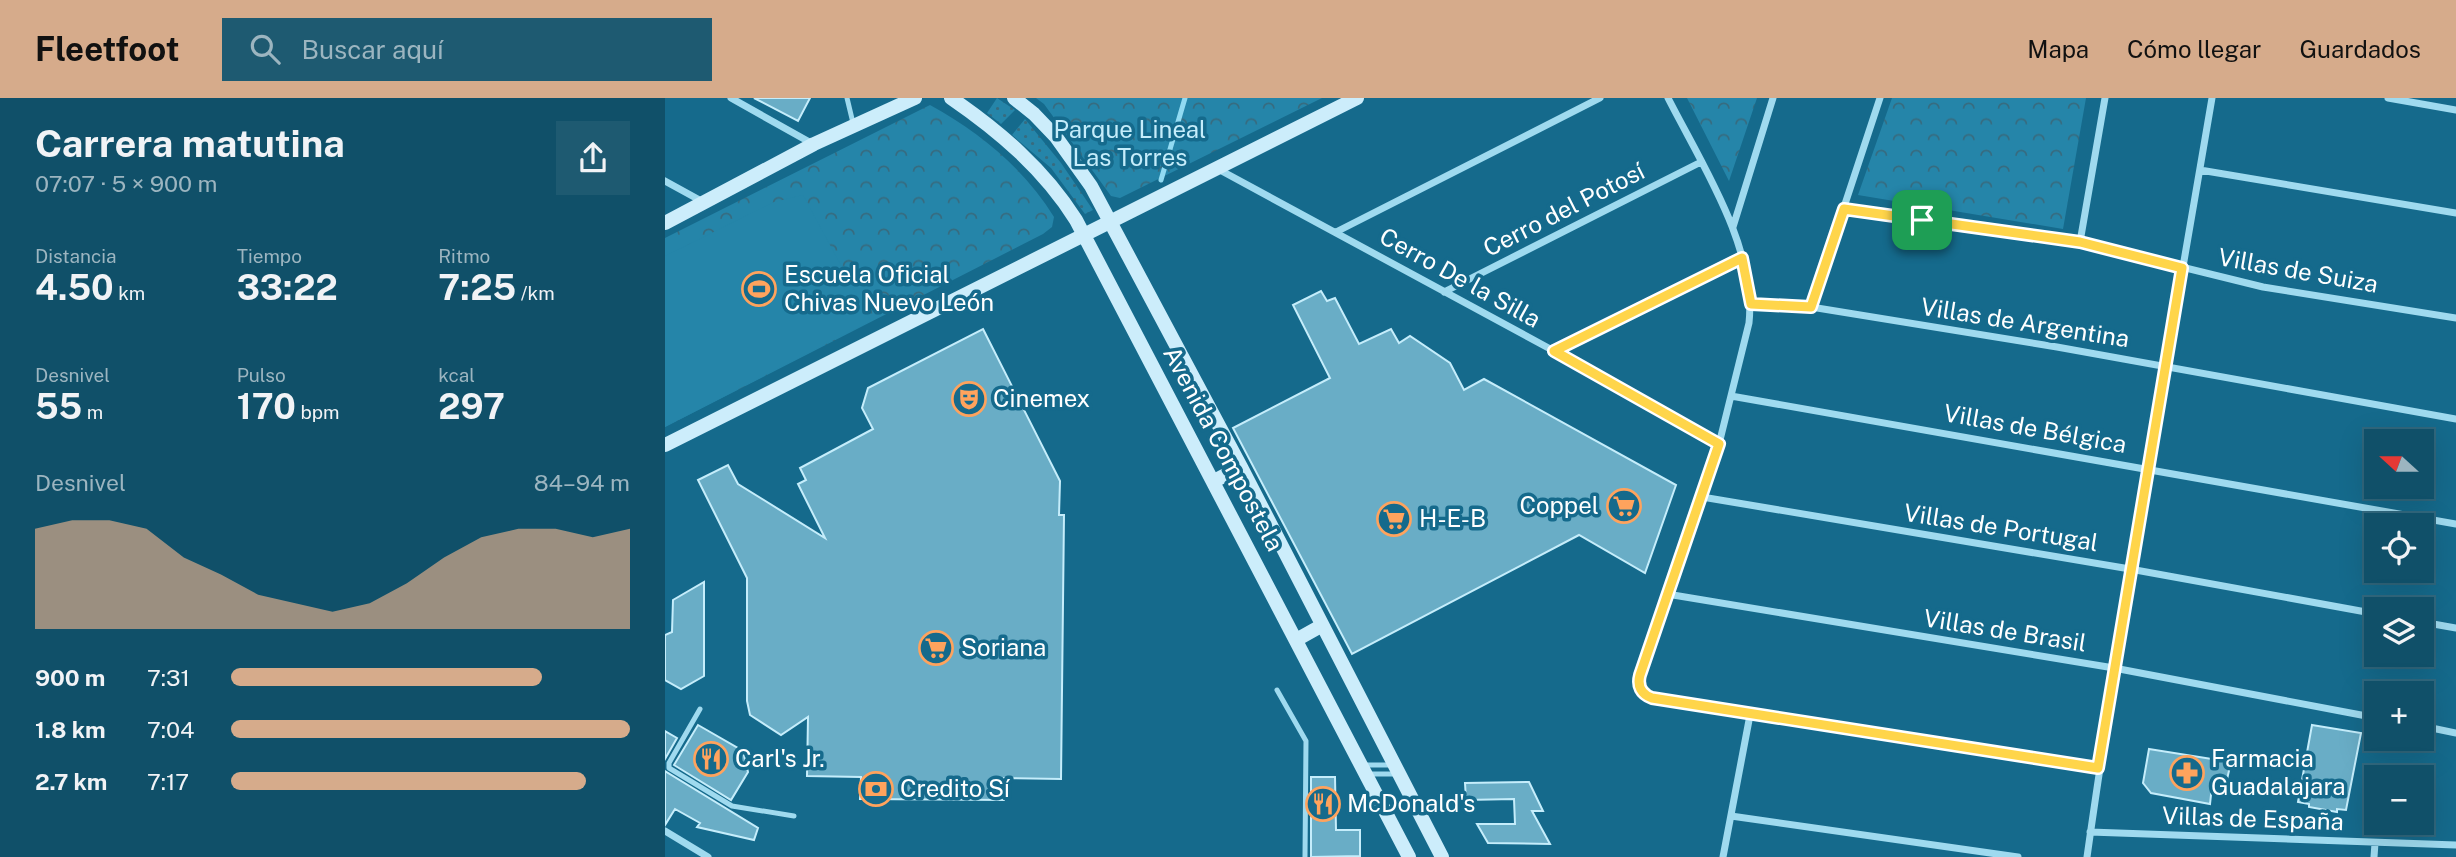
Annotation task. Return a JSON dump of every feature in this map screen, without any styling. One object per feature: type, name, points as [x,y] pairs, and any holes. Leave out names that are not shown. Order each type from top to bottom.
[{"type":"street","points":[[731,98],[814,144]]},
{"type":"street","points":[[665,223],[814,144],[915,98]]},
{"type":"street","name":"Avenida Compostela","points":[[951,98],[1002,135],[1043,176],[1069,208],[1409,857]]},
{"type":"street","name":"Avenida Compostela","points":[[1014,98],[1045,125],[1066,149],[1091,186],[1241,467],[1442,857]]},
{"type":"street","points":[[665,444],[1357,98]]},
{"type":"street","points":[[1336,232],[1600,98]]},
{"type":"street","points":[[1668,98],[1733,228],[1751,304],[1749,323],[1719,444],[1640,675],[1639,685],[1643,693],[1652,698],[1750,715],[2098,768]]},
{"type":"street","points":[[1733,228],[1773,98]]},
{"type":"street","points":[[1811,307],[1881,98]]},
{"type":"street","points":[[2080,242],[2105,98]]},
{"type":"street","points":[[2087,857],[2098,768],[2130,569],[2212,98]]},
{"type":"street","points":[[2388,98],[2456,110]]},
{"type":"street","name":"Cerro del Potosí","points":[[1444,292],[1701,162]]},
{"type":"street","name":"Cerro De la Silla","points":[[1218,169],[1554,351],[1719,444]]},
{"type":"street","points":[[2200,170],[2456,213]]},
{"type":"street","points":[[665,181],[705,203]]},
{"type":"street","name":"Villas de Suiza","points":[[1844,209],[2080,242],[2275,289],[2456,318]]},
{"type":"street","points":[[1554,351],[1742,258]]},
{"type":"street","name":"Villas de Argentina","points":[[1751,304],[1811,307],[2069,349],[2456,419]]},
{"type":"street","name":"Villas de Bélgica","points":[[1731,396],[2456,524]]},
{"type":"street","points":[[1214,481],[1241,467]]},
{"type":"street","name":"Villas de Portugal","points":[[1702,498],[2130,569],[2364,612]]},
{"type":"street","name":"Villas de Brasil","points":[[1667,594],[2114,668],[2364,716]]},
{"type":"street","points":[[2434,624],[2456,628]]},
{"type":"street","points":[[1296,640],[1321,626]]},
{"type":"street","points":[[1723,857],[1750,715]]},
{"type":"street","points":[[2434,728],[2456,733]]},
{"type":"street","points":[[1731,816],[2018,857]]},
{"type":"street","points":[[665,831],[708,857]]},
{"type":"street","name":"Villas de España","points":[[2090,832],[2456,845]]},
{"type":"street","points":[[2374,857],[2375,843]]},
{"type":"lane","points":[[847,98],[853,126]]},
{"type":"lane","points":[[1277,690],[1306,741],[1305,857]]},
{"type":"lane","points":[[700,709],[669,763],[669,768],[732,806],[794,816]]},
{"type":"lane","points":[[1364,769],[1396,770]]},
{"type":"lane","points":[[1364,769],[1396,770]]},
{"type":"green space","points":[[997,98],[1015,110],[1001,124],[987,113]]},
{"type":"green space","name":"Parque Lineal Las Torres","points":[[1036,98],[1322,98],[1120,198],[1111,196],[1044,104]]},
{"type":"green space","points":[[1687,98],[1757,98],[1729,181]]},
{"type":"green space","points":[[1892,98],[2086,98],[2063,229],[1858,195]]},
{"type":"green space","name":"Parque Lineal Las Torres","points":[[930,105],[983,139],[1015,167],[1054,217],[1052,227],[665,427],[665,238]]},
{"type":"green space","points":[[1025,119],[1061,163],[1093,210],[1085,214],[1051,168],[1012,135]]},
{"type":"green space","name":"Escuela Oficial Chivas Nuevo León","points":[[803,195],[871,321],[665,427],[665,256],[774,202]]},
{"type":"building","points":[[754,98],[810,98],[798,121]]},
{"type":"building","points":[[1321,291],[1327,301],[1335,298],[1359,344],[1391,329],[1399,343],[1410,336],[1450,363],[1464,390],[1484,379],[1676,485],[1645,573],[1579,535],[1352,654],[1233,428],[1330,378],[1293,305]]},
{"type":"building","name":"Soriana","points":[[983,329],[1060,481],[1059,515],[1064,515],[1061,779],[1004,778],[1004,800],[860,799],[861,777],[807,776],[808,717],[781,735],[750,715],[747,701],[747,578],[698,480],[728,465],[738,484],[825,538],[798,484],[806,480],[800,468],[873,429],[862,408],[868,388]]},
{"type":"building","points":[[704,582],[704,676],[681,689],[665,680],[665,635],[672,632],[673,600]]},
{"type":"building","name":"Carl's Jr.","points":[[698,725],[743,751],[748,772],[731,800],[674,765]]},
{"type":"building","points":[[2312,725],[2361,733],[2346,810],[2337,809],[2337,812],[2309,807],[2309,804],[2298,802]]},
{"type":"building","points":[[665,731],[677,738],[665,759]]},
{"type":"building","name":"Farmacia Guadalajara","points":[[2149,749],[2231,762],[2225,788],[2212,786],[2210,804],[2151,793],[2143,783]]},
{"type":"building","points":[[665,771],[758,828],[754,840],[697,827],[700,823],[675,809],[665,825]]},
{"type":"building","name":"McDonald's","points":[[1311,777],[1335,777],[1336,830],[1360,830],[1360,856],[1311,857]]},
{"type":"building","points":[[1529,782],[1543,811],[1532,811],[1550,844],[1488,843],[1477,824],[1515,824],[1514,799],[1466,800],[1465,783]]},
{"type":"waterway","points":[[1161,180],[1185,98]]},
{"type":"place","name":"Escuela Oficial Chivas Nuevo León","points":[[759,289]]},
{"type":"place","name":"Cinemex","points":[[969,399]]},
{"type":"place","name":"Coppel","points":[[1624,506]]},
{"type":"place","name":"H-E-B","points":[[1394,519]]},
{"type":"place","name":"Soriana","points":[[936,648]]},
{"type":"place","name":"Carl's Jr.","points":[[711,759]]},
{"type":"place","name":"Farmacia Guadalajara","points":[[2187,773]]},
{"type":"place","name":"Credito Sí","points":[[876,789]]},
{"type":"place","name":"McDonald's","points":[[1323,804]]},
{"type":"route","points":[[1844,209],[1922,220],[2080,242],[2182,268],[2098,768],[1750,715],[1652,698],[1640,689],[1640,675],[1719,444],[1554,351],[1742,258],[1751,304],[1811,307],[1844,209]]}]
